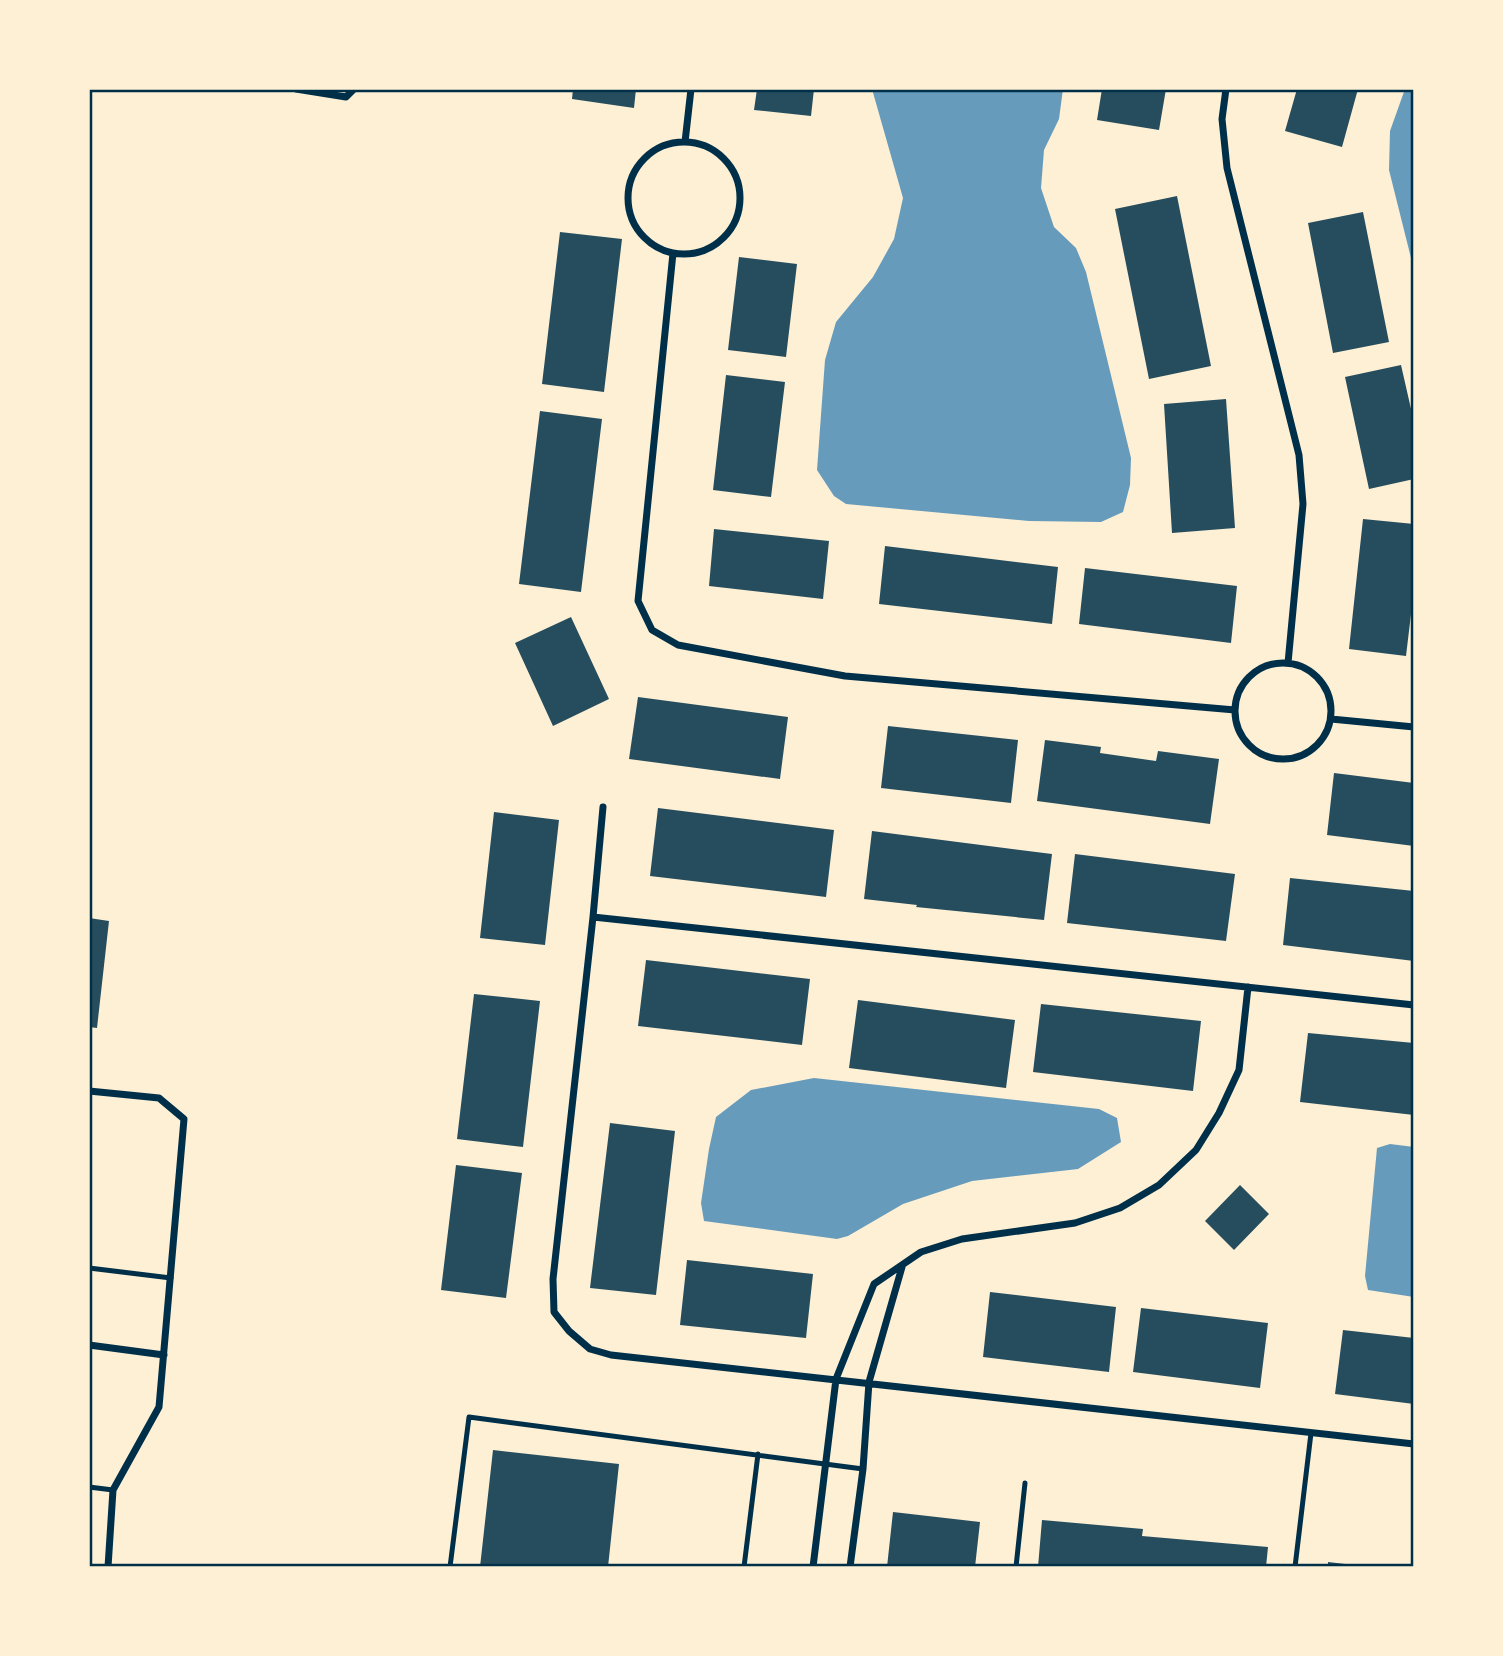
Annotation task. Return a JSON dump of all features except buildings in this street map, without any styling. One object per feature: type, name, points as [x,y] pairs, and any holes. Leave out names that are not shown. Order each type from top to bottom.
[{"type":"street","points":[[296,89],[346,97],[354,89]]},
{"type":"street","points":[[685,142],[691,89]]},
{"type":"street","points":[[1226,89],[1222,119],[1227,168],[1299,455],[1303,504],[1289,663]]},
{"type":"street","points":[[685,142],[703,145],[719,154],[732,168],[739,185],[740,204],[735,221],[724,237],[709,248],[692,254],[673,253],[656,247],[642,235],[632,219],[628,201],[630,183],[638,166],[650,153],[667,144],[685,142]]},
{"type":"street","points":[[673,253],[638,601],[652,630],[678,645],[845,676],[1235,710]]},
{"type":"street","points":[[1289,663],[1303,667],[1316,676],[1325,688],[1331,703],[1331,719],[1326,734],[1316,747],[1302,756],[1286,760],[1256,752],[1237,726],[1235,710],[1238,694],[1246,680],[1258,670],[1273,664],[1289,663]]},
{"type":"street","points":[[1331,719],[1414,727]]},
{"type":"street","points":[[603,807],[553,1279],[554,1312],[569,1332],[590,1349],[611,1355],[1414,1444]]},
{"type":"street","points":[[593,917],[1414,1005]]},
{"type":"street","points":[[813,1567],[836,1379],[874,1284],[921,1252],[962,1239],[1075,1223],[1120,1208],[1159,1185],[1196,1150],[1219,1113],[1239,1070],[1248,987]]},
{"type":"street","points":[[89,1091],[159,1098],[184,1119],[159,1407],[113,1490],[108,1567]]},
{"type":"street","points":[[850,1567],[863,1469],[869,1382],[903,1266]]},
{"type":"street","points":[[89,1345],[164,1355]]},
{"type":"lane","points":[[89,1268],[171,1278]]},
{"type":"lane","points":[[450,1567],[469,1417],[863,1469]]},
{"type":"lane","points":[[1295,1567],[1311,1433]]},
{"type":"lane","points":[[744,1567],[758,1454]]},
{"type":"lane","points":[[1016,1567],[1025,1483]]},
{"type":"lane","points":[[89,1487],[113,1490]]},
{"type":"water","points":[[872,89],[1063,89],[1059,119],[1044,150],[1041,188],[1054,227],[1076,248],[1086,272],[1131,458],[1130,485],[1123,512],[1101,522],[1029,521],[846,504],[834,496],[817,470],[825,360],[836,322],[873,277],[894,239],[903,198]]},
{"type":"water","points":[[1405,89],[1414,89],[1414,270],[1389,170],[1390,131]]},
{"type":"water","points":[[814,1078],[1099,1109],[1117,1118],[1121,1142],[1078,1169],[972,1181],[903,1204],[848,1236],[837,1239],[704,1221],[701,1203],[716,1117],[751,1090]]},
{"type":"water","points":[[1390,1144],[1414,1147],[1414,1297],[1368,1290],[1365,1276],[1377,1148]]}]
